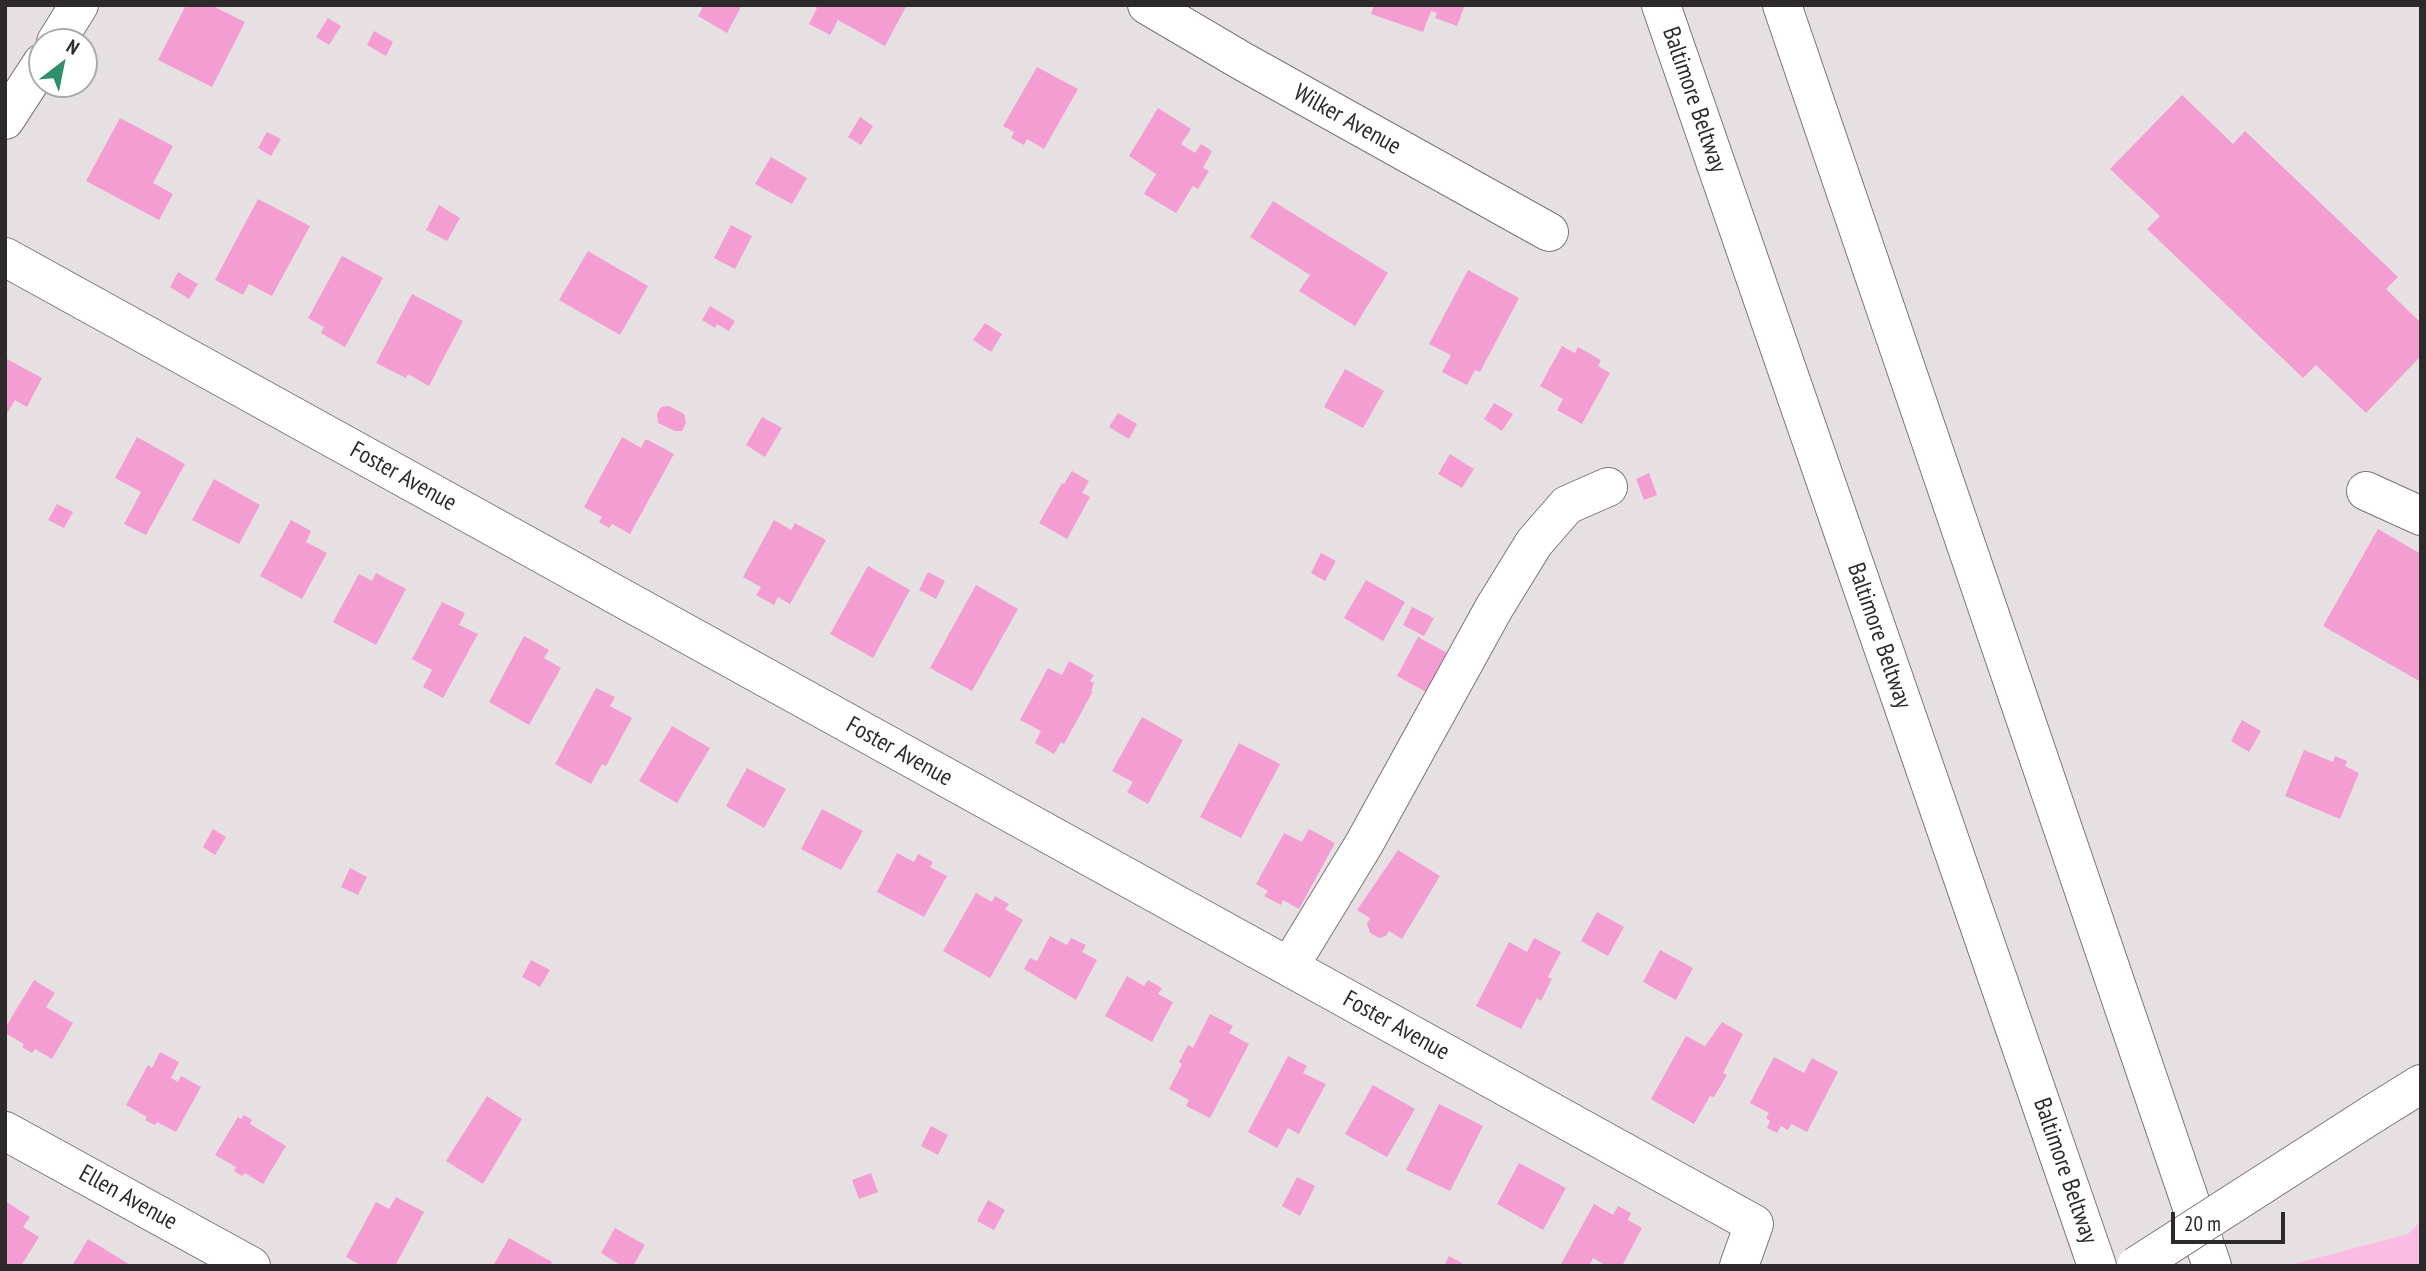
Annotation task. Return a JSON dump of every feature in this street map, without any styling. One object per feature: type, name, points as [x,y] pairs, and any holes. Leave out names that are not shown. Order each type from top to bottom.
[{"type":"main road","points":[[65,28],[79,5]]},
{"type":"main road","name":"Wilker Avenue","points":[[1147,5],[1549,232]]},
{"type":"main road","name":"Baltimore Beltway","points":[[1661,5],[2097,1266]]},
{"type":"main road","points":[[1782,5],[2212,1266]]},
{"type":"main road","points":[[5,121],[28,85]]},
{"type":"main road","name":"Foster Avenue","points":[[5,257],[1754,1224],[1739,1266]]},
{"type":"main road","points":[[1289,967],[1364,844],[1494,608],[1534,543],[1567,506],[1608,487]]},
{"type":"main road","points":[[2367,491],[2421,516]]},
{"type":"main road","points":[[2136,1266],[2421,1084]]},
{"type":"main road","name":"Ellen Avenue","points":[[5,1131],[251,1266]]},
{"type":"shaded area","points":[[2421,1221],[2421,1266],[2294,1266],[2408,1234]]},
{"type":"building","points":[[186,5],[211,5],[245,22],[212,87],[158,60]]},
{"type":"building","points":[[704,5],[742,5],[727,33],[698,16]]},
{"type":"building","points":[[812,5],[907,5],[885,46],[838,20],[830,35],[809,24],[817,8]]},
{"type":"building","points":[[1374,5],[1465,5],[1457,26],[1435,18],[1437,13],[1431,11],[1423,32],[1371,14]]},
{"type":"building","points":[[328,18],[341,26],[329,45],[316,37]]},
{"type":"building","points":[[374,31],[393,42],[386,56],[367,45]]},
{"type":"building","points":[[1037,67],[1078,89],[1044,149],[1027,139],[1024,145],[1011,138],[1014,132],[1003,126]]},
{"type":"building","points":[[2182,95],[2233,144],[2245,131],[2398,277],[2386,289],[2421,323],[2421,356],[2366,413],[2316,365],[2303,378],[2147,229],[2160,216],[2110,169]]},
{"type":"building","points":[[1158,108],[1191,129],[1181,144],[1195,153],[1201,144],[1212,151],[1203,168],[1209,171],[1198,189],[1193,186],[1176,213],[1144,194],[1156,174],[1129,156]]},
{"type":"building","points":[[860,117],[873,126],[861,145],[848,137]]},
{"type":"building","points":[[120,118],[173,146],[153,183],[173,194],[159,220],[86,181]]},
{"type":"building","points":[[267,132],[281,139],[271,156],[258,148]]},
{"type":"building","points":[[771,157],[807,178],[792,204],[755,184]]},
{"type":"building","points":[[258,199],[310,226],[272,296],[249,284],[243,295],[215,280]]},
{"type":"building","points":[[1273,201],[1388,273],[1355,326],[1299,291],[1310,275],[1250,237]]},
{"type":"building","points":[[439,205],[460,218],[447,241],[426,230]]},
{"type":"building","points":[[731,225],[752,236],[735,269],[714,258]]},
{"type":"building","points":[[588,251],[648,286],[620,335],[559,300]]},
{"type":"building","points":[[342,256],[383,278],[345,347],[321,333],[324,327],[308,318]]},
{"type":"building","points":[[1468,270],[1519,298],[1480,372],[1475,370],[1467,385],[1442,372],[1451,355],[1429,344]]},
{"type":"building","points":[[178,272],[198,284],[189,299],[170,287]]},
{"type":"building","points":[[412,294],[463,321],[429,386],[408,374],[406,378],[376,363]]},
{"type":"building","points":[[710,306],[735,321],[729,331],[717,324],[715,328],[702,320]]},
{"type":"building","points":[[985,323],[1002,334],[991,352],[973,340]]},
{"type":"building","points":[[1562,346],[1575,353],[1578,347],[1601,360],[1598,366],[1610,373],[1582,424],[1557,410],[1563,399],[1540,386]]},
{"type":"building","points":[[5,358],[42,378],[27,407],[15,400],[5,417]]},
{"type":"building","points":[[1345,369],[1384,391],[1363,428],[1324,407]]},
{"type":"building","points":[[1494,403],[1513,414],[1502,431],[1484,419]]},
{"type":"building","points":[[669,406],[684,414],[686,423],[682,431],[675,431],[658,423],[657,414],[661,407]]},
{"type":"building","points":[[1118,413],[1137,424],[1129,439],[1109,427]]},
{"type":"building","points":[[762,417],[782,428],[765,457],[746,445]]},
{"type":"building","points":[[137,437],[185,464],[146,535],[124,524],[141,492],[115,478]]},
{"type":"building","points":[[622,437],[641,448],[645,440],[648,440],[674,454],[630,534],[612,524],[609,528],[599,522],[602,517],[584,507]]},
{"type":"building","points":[[1450,454],[1474,469],[1462,488],[1438,474]]},
{"type":"building","points":[[1072,471],[1089,481],[1082,493],[1090,497],[1067,539],[1039,523]]},
{"type":"building","points":[[1649,473],[1657,495],[1644,500],[1636,479]]},
{"type":"building","points":[[214,479],[260,505],[239,544],[192,520]]},
{"type":"building","points":[[57,504],[73,512],[64,528],[48,520]]},
{"type":"building","points":[[291,520],[311,531],[306,542],[327,553],[302,599],[260,576]]},
{"type":"building","points":[[774,520],[791,530],[795,523],[826,540],[790,604],[778,597],[774,605],[756,595],[761,587],[743,577]]},
{"type":"building","points":[[2378,529],[2421,554],[2421,682],[2323,626]]},
{"type":"building","points":[[1321,553],[1336,561],[1325,581],[1311,573]]},
{"type":"building","points":[[868,566],[910,590],[873,658],[830,634]]},
{"type":"building","points":[[928,572],[945,581],[936,599],[919,590]]},
{"type":"building","points":[[376,573],[406,589],[376,645],[333,622],[359,574],[372,581]]},
{"type":"building","points":[[1366,580],[1405,602],[1383,641],[1344,618]]},
{"type":"building","points":[[976,585],[1018,609],[972,691],[930,668]]},
{"type":"building","points":[[442,602],[465,613],[459,625],[478,634],[443,698],[423,687],[432,670],[412,659]]},
{"type":"building","points":[[1412,607],[1434,618],[1424,636],[1403,625]]},
{"type":"building","points":[[524,636],[549,650],[544,658],[561,668],[529,725],[489,702]]},
{"type":"building","points":[[1418,637],[1458,659],[1437,698],[1397,676]]},
{"type":"building","points":[[1069,661],[1094,675],[1090,681],[1094,683],[1093,691],[1064,744],[1061,742],[1054,754],[1035,743],[1041,731],[1020,720],[1048,668],[1062,675]]},
{"type":"building","points":[[596,688],[615,697],[610,706],[632,718],[606,766],[602,764],[591,784],[555,764]]},
{"type":"building","points":[[1142,717],[1183,740],[1148,804],[1127,792],[1133,782],[1112,771]]},
{"type":"building","points":[[2242,720],[2261,731],[2249,752],[2231,741]]},
{"type":"building","points":[[672,726],[710,748],[677,803],[639,781]]},
{"type":"building","points":[[1239,743],[1280,764],[1241,838],[1200,817]]},
{"type":"building","points":[[2304,750],[2333,762],[2335,756],[2347,761],[2345,766],[2359,773],[2340,819],[2285,796]]},
{"type":"building","points":[[747,768],[786,789],[764,828],[726,806]]},
{"type":"building","points":[[822,809],[863,831],[841,870],[801,849]]},
{"type":"building","points":[[213,829],[226,837],[215,855],[203,847]]},
{"type":"building","points":[[1309,829],[1335,843],[1299,909],[1283,900],[1281,905],[1264,896],[1268,891],[1256,884],[1284,833],[1302,842]]},
{"type":"building","points":[[1398,850],[1440,876],[1402,939],[1389,931],[1386,936],[1379,938],[1370,933],[1367,924],[1370,918],[1357,910]]},
{"type":"building","points":[[897,853],[914,862],[918,854],[933,862],[930,867],[947,876],[924,917],[877,892]]},
{"type":"building","points":[[350,868],[367,877],[358,895],[341,887]]},
{"type":"building","points":[[976,893],[992,902],[995,896],[1009,904],[1005,909],[1023,920],[990,978],[943,951]]},
{"type":"building","points":[[1597,912],[1624,927],[1608,956],[1581,941]]},
{"type":"building","points":[[1050,936],[1067,945],[1071,938],[1086,945],[1082,952],[1097,960],[1076,1000],[1024,969],[1030,958],[1037,961]]},
{"type":"building","points":[[1534,938],[1561,952],[1548,977],[1552,979],[1541,1001],[1537,998],[1521,1029],[1476,1006],[1509,942],[1527,952]]},
{"type":"building","points":[[1660,950],[1693,968],[1676,1000],[1643,982]]},
{"type":"building","points":[[531,960],[550,970],[540,987],[522,977]]},
{"type":"building","points":[[1127,976],[1144,986],[1148,980],[1162,988],[1158,994],[1173,1002],[1152,1042],[1105,1016]]},
{"type":"building","points":[[34,980],[55,993],[46,1007],[73,1023],[52,1059],[35,1049],[32,1053],[22,1047],[24,1044],[5,1033],[5,1028]]},
{"type":"building","points":[[1210,1014],[1233,1026],[1229,1033],[1249,1044],[1210,1118],[1186,1106],[1189,1100],[1169,1089],[1188,1045],[1193,1048]]},
{"type":"building","points":[[1722,1022],[1743,1034],[1723,1073],[1727,1075],[1714,1097],[1710,1096],[1694,1124],[1651,1099],[1686,1036],[1705,1046]]},
{"type":"building","points":[[160,1052],[179,1062],[171,1078],[178,1082],[181,1076],[201,1087],[176,1132],[157,1122],[155,1125],[145,1120],[147,1117],[126,1105],[148,1065],[152,1068]]},
{"type":"building","points":[[1288,1056],[1307,1066],[1303,1073],[1326,1084],[1299,1134],[1288,1128],[1277,1148],[1248,1132]]},
{"type":"building","points":[[1774,1057],[1804,1073],[1812,1058],[1838,1072],[1807,1132],[1791,1124],[1788,1130],[1781,1126],[1777,1133],[1767,1128],[1770,1121],[1766,1118],[1769,1113],[1750,1103]]},
{"type":"building","points":[[1373,1085],[1415,1109],[1387,1157],[1345,1134]]},
{"type":"building","points":[[487,1096],[522,1119],[483,1184],[446,1161]]},
{"type":"building","points":[[1439,1104],[1483,1126],[1450,1191],[1406,1170]]},
{"type":"building","points":[[244,1115],[252,1120],[250,1124],[286,1146],[263,1184],[245,1173],[242,1176],[234,1171],[236,1167],[215,1155],[238,1117],[241,1119]]},
{"type":"building","points":[[931,1126],[948,1135],[938,1155],[921,1146]]},
{"type":"building","points":[[1519,1163],[1566,1188],[1543,1230],[1497,1204]]},
{"type":"building","points":[[871,1173],[878,1192],[859,1199],[852,1180]]},
{"type":"building","points":[[1297,1177],[1315,1186],[1300,1216],[1282,1206]]},
{"type":"building","points":[[396,1197],[424,1212],[395,1266],[362,1266],[346,1257],[376,1202],[389,1209]]},
{"type":"building","points":[[988,1200],[1005,1210],[994,1230],[977,1221]]},
{"type":"building","points":[[5,1201],[30,1217],[23,1227],[39,1237],[21,1266],[5,1266]]},
{"type":"building","points":[[1594,1204],[1613,1215],[1618,1206],[1631,1213],[1628,1220],[1642,1228],[1622,1266],[1607,1266],[1593,1258],[1589,1266],[1564,1266],[1561,1264]]},
{"type":"building","points":[[615,1228],[645,1245],[633,1266],[622,1266],[601,1253]]},
{"type":"building","points":[[509,1238],[552,1262],[550,1266],[493,1266]]},
{"type":"building","points":[[88,1239],[132,1266],[72,1266]]},
{"type":"building","points":[[1449,1256],[1462,1263],[1461,1266],[1444,1266]]}]
